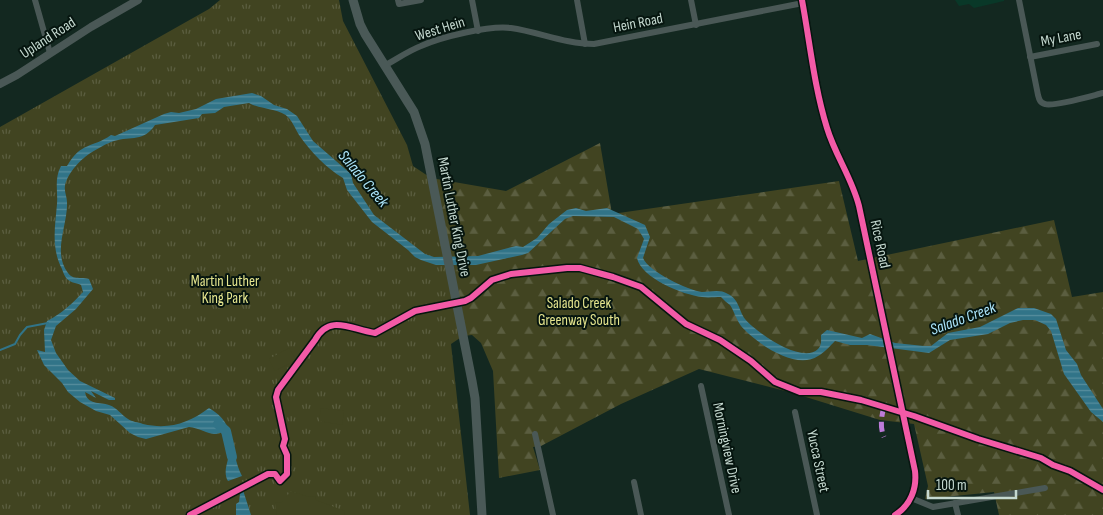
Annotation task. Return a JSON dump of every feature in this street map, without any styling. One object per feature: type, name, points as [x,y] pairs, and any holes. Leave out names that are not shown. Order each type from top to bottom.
[{"type":"main road","name":"Martin Luther King Drive","points":[[353,0],[362,29],[414,112],[426,144],[475,398],[482,515]]},
{"type":"street","points":[[35,0],[50,53]]},
{"type":"street","points":[[399,2],[421,0]]},
{"type":"street","points":[[472,0],[478,31]]},
{"type":"street","points":[[577,0],[585,44]]},
{"type":"street","points":[[691,0],[696,25]]},
{"type":"street","points":[[1019,0],[1038,95],[1043,104],[1055,104],[1103,93]]},
{"type":"street","name":"Upland Road","points":[[0,84],[135,1]]},
{"type":"street","name":"Hein Road","points":[[478,31],[496,27],[511,28],[585,44],[601,44],[803,2]]},
{"type":"street","name":"Rice Road","points":[[803,2],[821,108],[832,142],[856,194],[871,262],[916,480],[916,486],[911,498]]},
{"type":"street","name":"West Hein","points":[[384,66],[430,42],[478,31]]},
{"type":"street","name":"My Lane","points":[[1030,57],[1097,44]]},
{"type":"street","name":"Morningview Drive","points":[[701,386],[729,515]]},
{"type":"street","name":"Yucca Street","points":[[795,412],[817,515]]},
{"type":"street","points":[[535,434],[553,515]]},
{"type":"street","points":[[634,482],[641,515]]},
{"type":"street","points":[[895,515],[904,508],[911,498],[933,507],[1045,488]]},
{"type":"street","points":[[955,503],[958,515]]},
{"type":"shaded area","points":[[955,0],[1004,1],[974,8],[969,4],[959,6]]},
{"type":"green space","name":"Martin Luther King Park","points":[[220,0],[339,0],[343,21],[407,145],[413,166],[431,178],[463,336],[451,344],[470,515],[0,515],[0,127],[209,9]]},
{"type":"green space","name":"Salado Creek Greenway South","points":[[600,143],[612,214],[839,181],[858,261],[1054,220],[1072,297],[1103,292],[1103,515],[999,515],[994,492],[925,499],[928,486],[914,424],[880,420],[793,393],[699,369],[621,404],[541,446],[533,447],[540,470],[499,478],[493,371],[481,343],[472,335],[463,336],[431,178],[506,191]]},
{"type":"green space","points":[[289,348],[296,360],[275,371],[269,359]]},
{"type":"green space","points":[[321,408],[344,411],[342,425],[319,421]]},
{"type":"green space","points":[[291,491],[308,497],[315,496],[316,500],[345,511],[344,515],[277,515],[275,503],[282,502]]},
{"type":"water","points":[[252,93],[261,96],[274,105],[287,109],[297,116],[313,141],[351,174],[353,183],[374,215],[425,254],[434,257],[478,256],[516,246],[523,247],[537,238],[549,224],[567,210],[576,208],[586,211],[607,208],[645,225],[650,237],[643,258],[652,269],[670,280],[696,291],[725,292],[737,302],[743,316],[751,325],[780,345],[801,353],[811,353],[818,349],[821,344],[821,335],[827,330],[862,338],[870,334],[895,343],[931,346],[948,333],[980,327],[1018,308],[1034,308],[1051,314],[1056,319],[1066,350],[1077,364],[1081,375],[1103,409],[1103,422],[1091,412],[1064,374],[1051,331],[1046,325],[1035,320],[1010,323],[988,334],[950,340],[929,353],[867,345],[850,345],[835,341],[820,355],[809,360],[798,360],[776,353],[756,340],[741,326],[730,305],[721,297],[694,296],[654,279],[640,265],[637,258],[644,239],[638,229],[614,217],[573,216],[565,219],[528,253],[522,255],[476,265],[436,265],[421,260],[372,222],[347,190],[343,178],[313,153],[289,118],[281,112],[249,103],[224,107],[215,113],[202,114],[199,118],[155,125],[142,136],[114,141],[103,146],[86,156],[75,167],[65,186],[67,211],[61,256],[63,265],[68,273],[75,278],[89,279],[93,289],[76,309],[56,326],[51,340],[56,353],[68,370],[80,381],[115,398],[115,400],[109,400],[91,391],[96,398],[85,392],[88,399],[112,406],[130,420],[152,426],[170,426],[194,418],[209,408],[218,414],[229,430],[242,476],[228,481],[226,469],[230,444],[224,430],[220,433],[212,434],[189,427],[146,439],[138,437],[130,433],[110,415],[96,411],[80,402],[68,392],[44,365],[37,350],[45,352],[44,330],[47,321],[66,308],[83,292],[81,285],[66,278],[56,253],[57,180],[61,166],[67,166],[77,153],[87,146],[111,135],[115,136],[164,114],[196,109],[216,99]]},
{"type":"water","points":[[242,487],[251,515],[236,515],[236,504],[239,502],[240,494],[237,489]]},
{"type":"waterway","points":[[0,350],[15,344],[27,327],[48,323]]},
{"type":"waterway","name":"Salado Creek","points":[[218,424],[226,431],[232,457]]},
{"type":"marked path","points":[[884,407],[881,422],[884,437]]},
{"type":"cycle path","points":[[802,0],[815,80],[830,138],[859,206],[915,471],[915,484],[912,496],[901,511],[895,515]]},
{"type":"cycle path","points":[[190,515],[268,474],[275,474],[280,481],[287,474],[287,455],[283,446],[285,439],[276,397],[278,390],[321,332],[327,327],[342,325],[375,333],[415,311],[465,301],[492,280],[511,274],[567,268],[580,268],[641,287],[686,324],[720,340],[751,361],[775,382],[800,392],[821,392],[861,400],[914,416],[978,439],[1041,458],[1070,471],[1103,490]]}]
